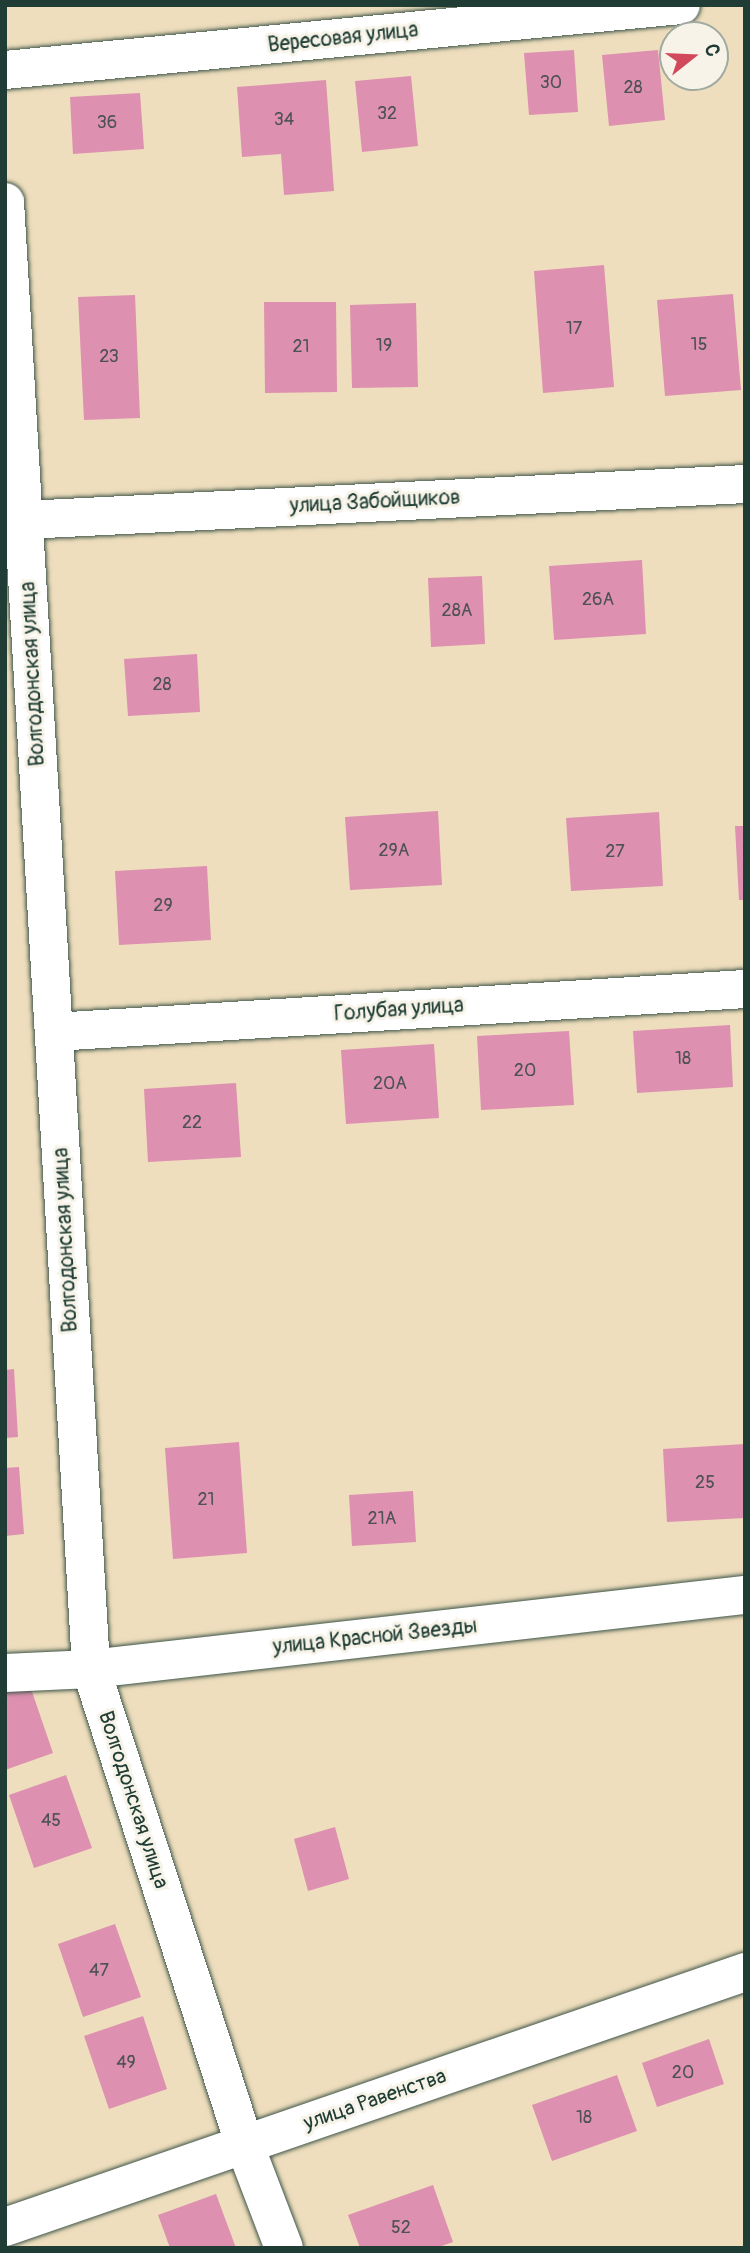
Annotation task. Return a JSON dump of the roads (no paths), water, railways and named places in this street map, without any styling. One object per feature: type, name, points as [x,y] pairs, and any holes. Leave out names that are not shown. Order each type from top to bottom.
[{"type":"street","name":"Вересовая улица","points":[[5,70],[681,5]]},
{"type":"street","name":"Волгодонская улица","points":[[5,202],[15,521],[54,1032],[91,1669],[245,2146],[284,2248]]},
{"type":"street","name":"улица Забойщиков","points":[[15,521],[745,484]]},
{"type":"street","name":"Голубая улица","points":[[54,1032],[745,989]]},
{"type":"street","name":"улица Красной Звезды","points":[[5,1673],[91,1669],[745,1595]]},
{"type":"street","name":"улица Равенства","points":[[5,2227],[745,1972]]}]
